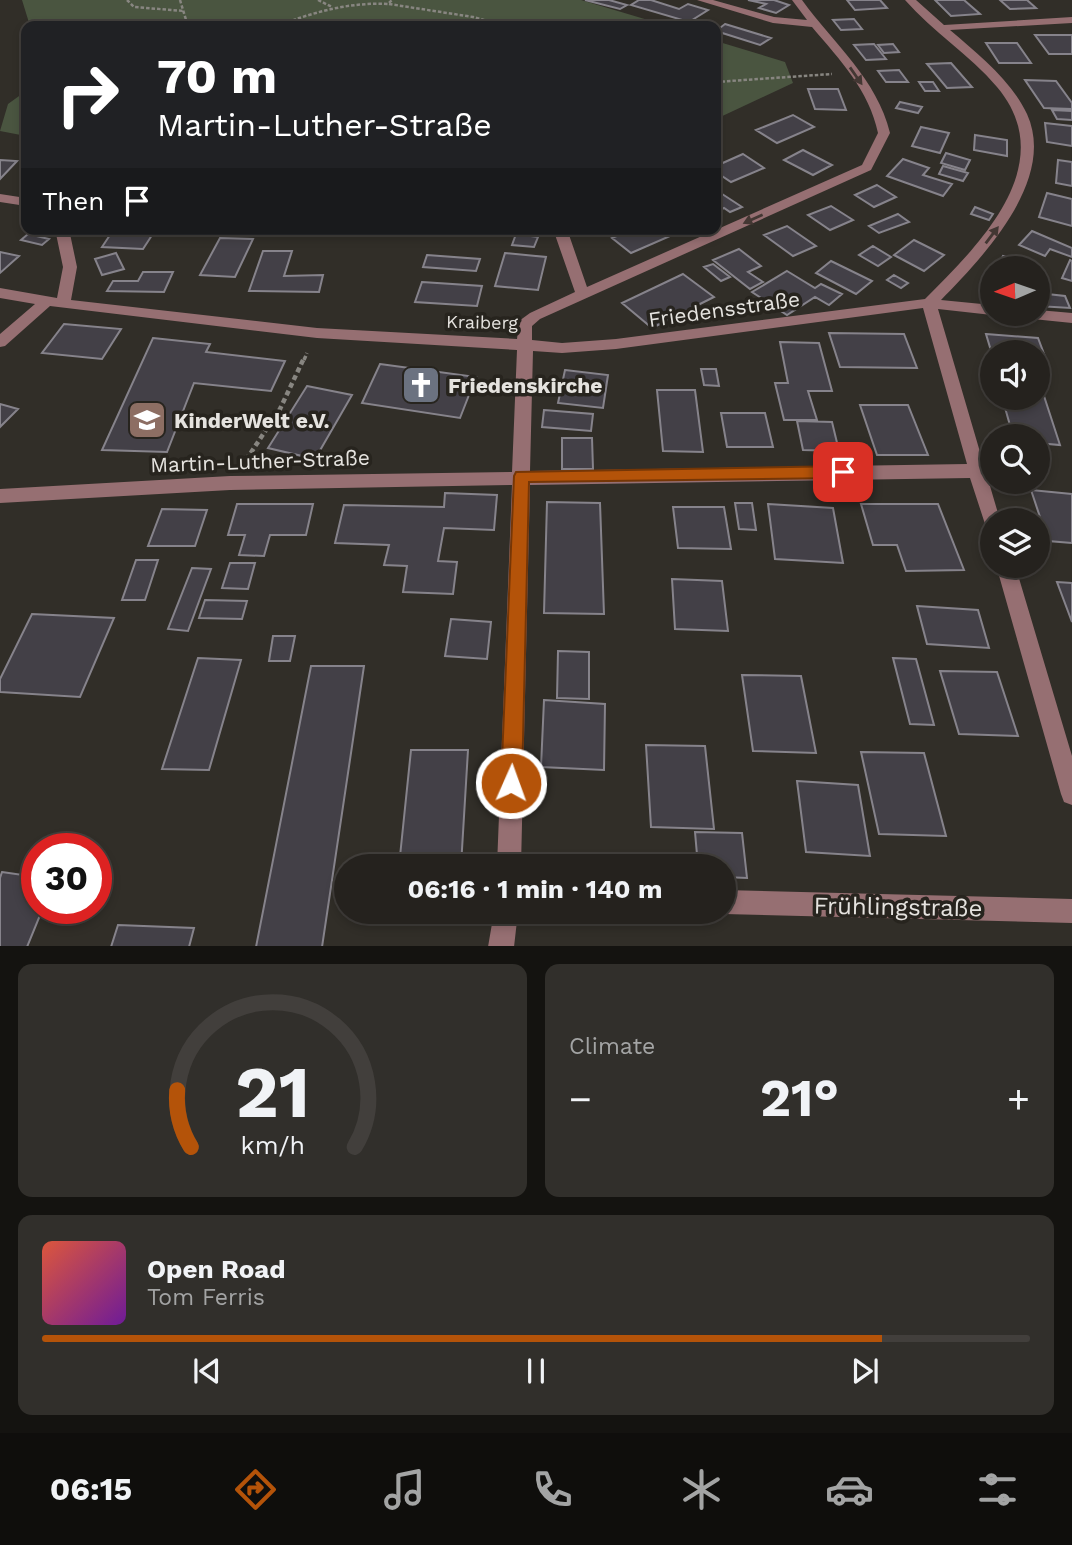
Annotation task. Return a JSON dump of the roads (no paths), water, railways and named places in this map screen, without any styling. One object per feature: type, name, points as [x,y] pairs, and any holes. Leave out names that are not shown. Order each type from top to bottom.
[{"type":"street","points":[[702,0],[774,20],[813,24]]},
{"type":"street","name":"Kraiberg","points":[[721,229],[867,167],[884,133],[877,107],[853,71],[813,24],[797,0]]},
{"type":"street","points":[[909,0],[1007,93],[1022,116],[1027,134],[1026,163],[1017,194],[1001,223],[975,257],[929,303],[988,508]]},
{"type":"street","points":[[940,28],[1072,20]]},
{"type":"street","points":[[0,198],[21,201]]},
{"type":"street","points":[[0,342],[54,302],[72,279],[72,267],[64,235]]},
{"type":"street","points":[[562,235],[583,295]]},
{"type":"street","name":"Kraiberg","points":[[0,293],[54,302],[317,333],[398,340],[503,342],[525,345],[524,324],[709,235]]},
{"type":"street","name":"Friedensstraße","points":[[525,345],[562,348],[616,344],[929,303],[980,309]]},
{"type":"street","points":[[1050,316],[1072,318]]},
{"type":"street","points":[[509,854],[525,345]]},
{"type":"street","name":"Martin-Luther-Straße","points":[[0,496],[230,483],[522,476],[977,471]]},
{"type":"street","points":[[1009,578],[1072,794]]},
{"type":"street","name":"Frühlingstraße","points":[[736,902],[1072,911]]},
{"type":"street","points":[[501,946],[504,924]]},
{"type":"place","name":"Friedenskirche","points":[[421,385]]},
{"type":"place","name":"KinderWelt e.V.","points":[[147,420]]}]
